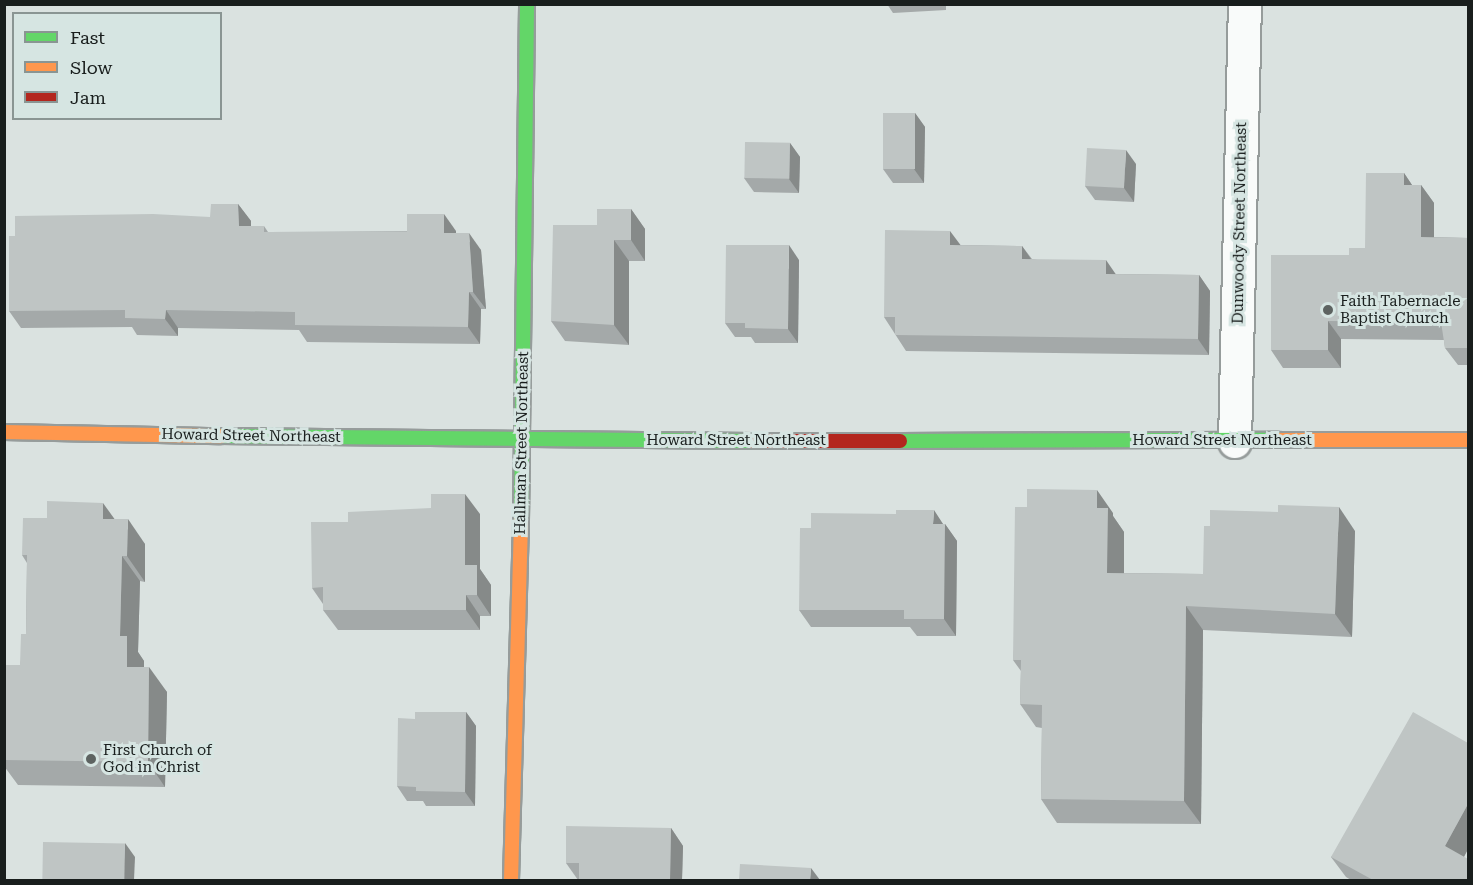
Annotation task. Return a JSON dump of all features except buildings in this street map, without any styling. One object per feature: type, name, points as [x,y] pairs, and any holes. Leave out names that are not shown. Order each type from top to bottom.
[{"type":"street","name":"Hallman Street Northeast","points":[[512,880],[522,441],[527,4]]},
{"type":"street","name":"Dunwoody Street Northeast","points":[[1235,442],[1245,4]]},
{"type":"street","name":"Howard Street Northeast","points":[[4,432],[522,441],[1468,440]]},
{"type":"traffic: fast","points":[[521,520],[527,4]]},
{"type":"traffic: fast","points":[[221,436],[752,441]]},
{"type":"traffic: fast","points":[[900,441],[1279,440]]},
{"type":"traffic: slow","points":[[4,432],[221,436]]},
{"type":"traffic: slow","points":[[1279,440],[1468,440]]},
{"type":"traffic: slow","points":[[511,880],[521,520]]},
{"type":"traffic: jam","points":[[752,441],[900,441]]},
{"type":"place","name":"Faith Tabernacle Baptist Church","points":[[1328,310]]},
{"type":"place","name":"First Church of God in Christ","points":[[91,759]]}]
